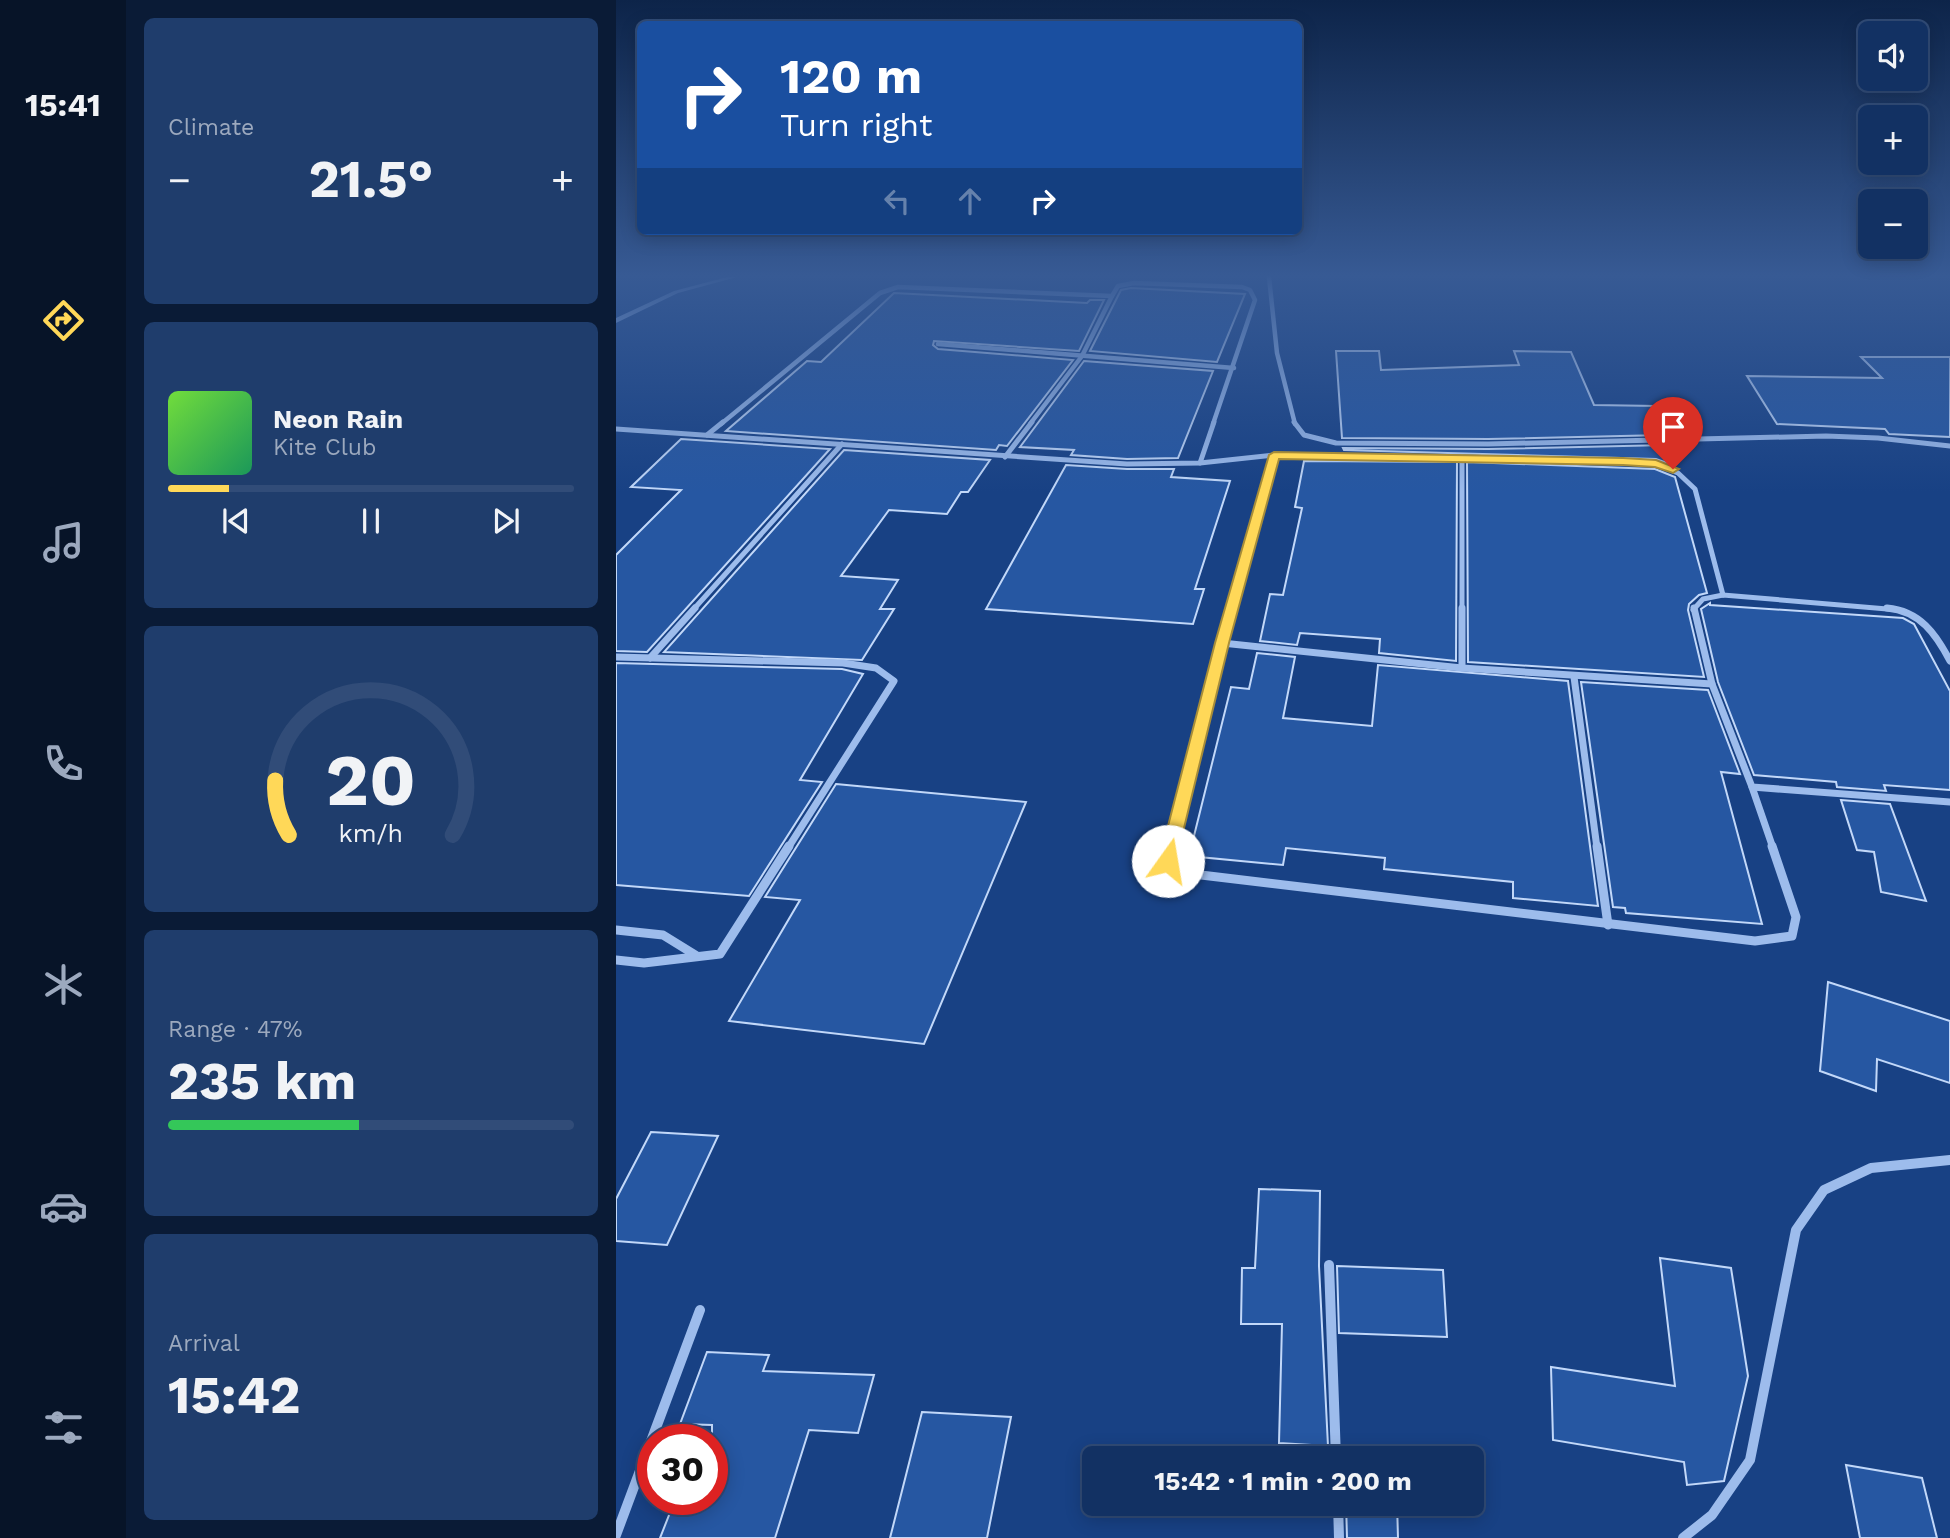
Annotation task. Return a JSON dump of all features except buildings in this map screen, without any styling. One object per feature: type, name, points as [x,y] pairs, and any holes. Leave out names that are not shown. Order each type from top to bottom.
[{"type":"street","points":[[707,435],[812,349]]},
{"type":"street","points":[[995,349],[1234,368]]},
{"type":"street","points":[[1005,457],[1086,349]]},
{"type":"street","points":[[1200,463],[1240,349]]},
{"type":"street","points":[[1277,349],[1297,428],[1314,439],[1335,443],[1488,444],[1826,436],[1878,438],[1950,446]]},
{"type":"street","points":[[616,429],[1127,464],[1200,463],[1274,455],[1462,457],[1656,464],[1673,469],[1695,489],[1723,596]]},
{"type":"street","points":[[650,658],[842,444]]},
{"type":"street","points":[[1274,455],[1222,643],[1171,844],[1168,861],[1176,872],[1755,941],[1792,936],[1796,917],[1752,787],[1712,684],[1693,609],[1703,599],[1723,596],[1897,609],[1931,626],[1950,661]]},
{"type":"street","points":[[1462,457],[1462,668]]},
{"type":"street","points":[[1222,643],[1462,668],[1712,684]]},
{"type":"street","points":[[616,657],[843,663],[876,668],[894,681],[720,954],[712,957],[644,962],[616,960]]},
{"type":"street","points":[[1574,677],[1608,925]]},
{"type":"street","points":[[1752,787],[1950,802]]},
{"type":"street","points":[[616,930],[663,935],[697,957]]},
{"type":"street","points":[[1683,1538],[1712,1515],[1750,1460],[1796,1230],[1824,1190],[1871,1168],[1950,1160]]},
{"type":"street","points":[[1329,1265],[1336,1446]]},
{"type":"street","points":[[616,1535],[700,1310]]},
{"type":"street","points":[[1338,1516],[1339,1538]]},
{"type":"route","points":[[1168,861],[1222,643],[1274,455],[1623,461],[1656,464],[1673,469]]}]
